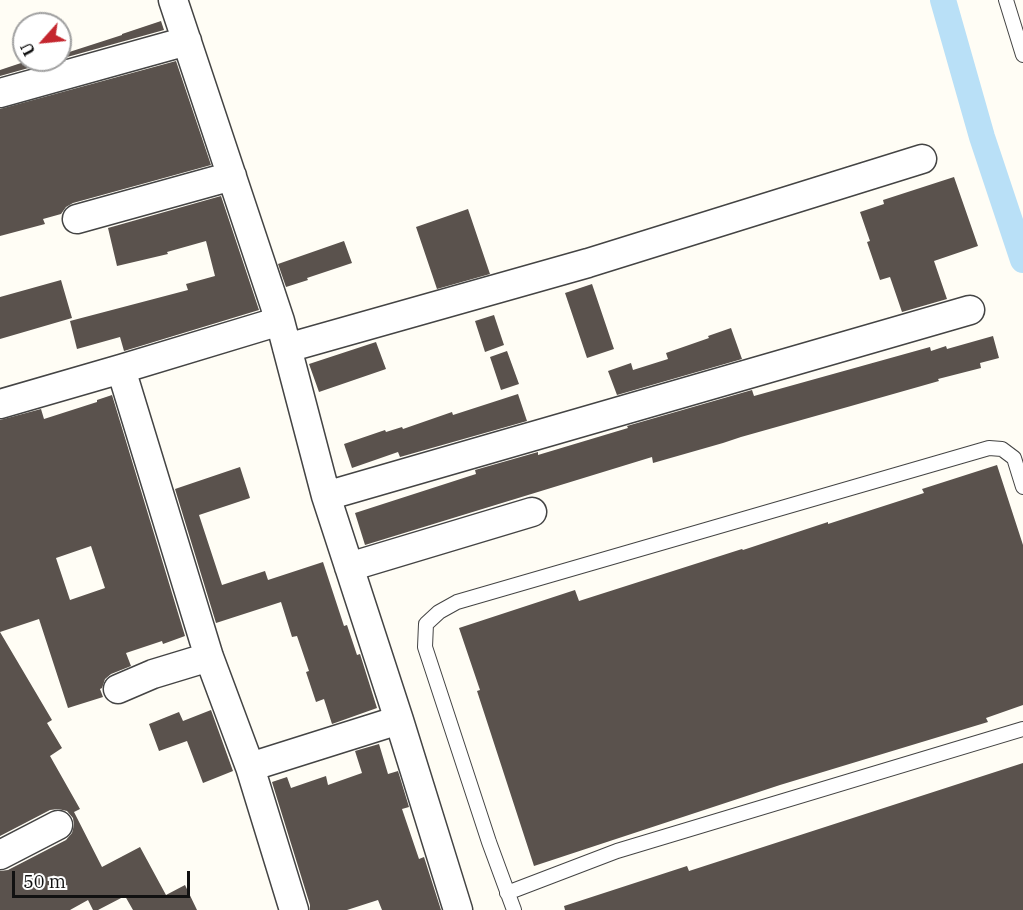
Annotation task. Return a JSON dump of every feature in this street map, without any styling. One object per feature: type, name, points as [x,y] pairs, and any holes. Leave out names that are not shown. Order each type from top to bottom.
[{"type":"street","points":[[173,0],[280,321],[326,496],[459,910]]},
{"type":"street","points":[[0,93],[187,41]]},
{"type":"street","points":[[287,348],[588,263],[922,159]]},
{"type":"street","points":[[77,219],[232,176]]},
{"type":"street","points":[[326,496],[970,310]]},
{"type":"street","points":[[0,404],[280,321]]},
{"type":"street","points":[[122,369],[209,657],[250,767],[294,910]]},
{"type":"street","points":[[349,567],[532,512]]},
{"type":"street","points":[[118,689],[153,674],[209,657]]},
{"type":"street","points":[[250,767],[399,720]]},
{"type":"street","points":[[0,855],[58,825]]},
{"type":"lane","points":[[1006,0],[1023,55]]},
{"type":"lane","points":[[514,910],[489,842],[425,647],[426,624],[440,612],[457,602],[989,448],[1002,448],[1014,458],[1023,487]]},
{"type":"lane","points":[[507,893],[617,851],[1023,729]]},
{"type":"building","points":[[161,21],[164,30],[72,56],[72,51]]},
{"type":"building","points":[[176,61],[211,165],[73,203],[61,214],[43,219],[45,224],[0,236],[0,109]]},
{"type":"building","points":[[12,66],[12,72],[14,72],[0,76],[0,70]]},
{"type":"building","points":[[954,177],[978,246],[934,261],[947,299],[902,312],[890,277],[880,280],[860,212],[884,204],[883,200]]},
{"type":"building","points":[[221,196],[259,310],[124,351],[120,337],[77,349],[70,321],[188,290],[186,284],[215,276],[206,241],[167,252],[168,254],[117,266],[108,228]]},
{"type":"building","points":[[468,209],[490,274],[437,289],[416,227]]},
{"type":"building","points":[[344,241],[352,263],[286,287],[278,264]]},
{"type":"building","points":[[61,280],[72,318],[0,339],[0,297]]},
{"type":"building","points":[[592,284],[614,349],[587,358],[565,293]]},
{"type":"building","points":[[494,315],[504,345],[485,352],[475,321]]},
{"type":"building","points":[[731,328],[742,359],[617,395],[608,371],[631,363],[633,370],[668,359],[666,353]]},
{"type":"building","points":[[993,336],[999,358],[980,363],[981,368],[653,463],[652,457],[365,545],[355,513],[476,474],[475,470],[538,452],[538,455],[628,428],[627,426],[752,390],[754,396],[930,347],[931,351],[946,346],[947,349]]},
{"type":"building","points":[[376,342],[386,369],[319,392],[309,364]]},
{"type":"building","points":[[507,351],[519,384],[501,390],[490,357]]},
{"type":"building","points":[[518,394],[527,421],[400,457],[398,452],[352,468],[344,444],[385,430],[386,432],[402,427],[403,429],[452,412],[453,415]]},
{"type":"building","points":[[112,395],[185,636],[126,653],[131,666],[105,679],[100,689],[103,697],[68,708],[39,619],[0,632],[0,420],[41,409],[44,419]],"holes":[[[91,546],[105,588],[70,600],[56,558]]]},
{"type":"building","points":[[997,465],[1023,545],[1023,705],[986,718],[988,722],[780,785],[534,866],[459,628],[575,590],[579,601],[924,493],[922,489]]},
{"type":"building","points":[[240,467],[250,498],[199,515],[222,585],[265,571],[268,580],[323,562],[344,626],[347,625],[357,655],[360,654],[377,708],[332,724],[324,699],[316,702],[306,672],[309,671],[297,636],[292,637],[281,602],[216,623],[175,489]]},
{"type":"building","points":[[0,632],[52,720],[47,723],[62,748],[50,756],[80,809],[74,812],[102,867],[140,847],[166,895],[185,885],[197,910],[133,910],[125,896],[98,910],[93,910],[88,900],[70,910],[0,910],[0,871],[8,870],[66,840],[72,833],[73,818],[67,811],[50,810],[0,836]]},
{"type":"building","points":[[211,710],[233,771],[203,783],[187,741],[159,751],[149,724],[179,712],[183,721]]},
{"type":"building","points":[[379,744],[388,774],[398,771],[409,807],[402,809],[419,859],[424,857],[441,910],[382,910],[378,900],[347,910],[310,910],[272,782],[287,777],[291,788],[326,776],[328,785],[362,773],[355,751]]},
{"type":"building","points":[[1023,763],[1023,910],[565,910],[564,906],[687,866],[689,871]]},
{"type":"waterway","points":[[943,0],[982,137],[1023,260]]}]
